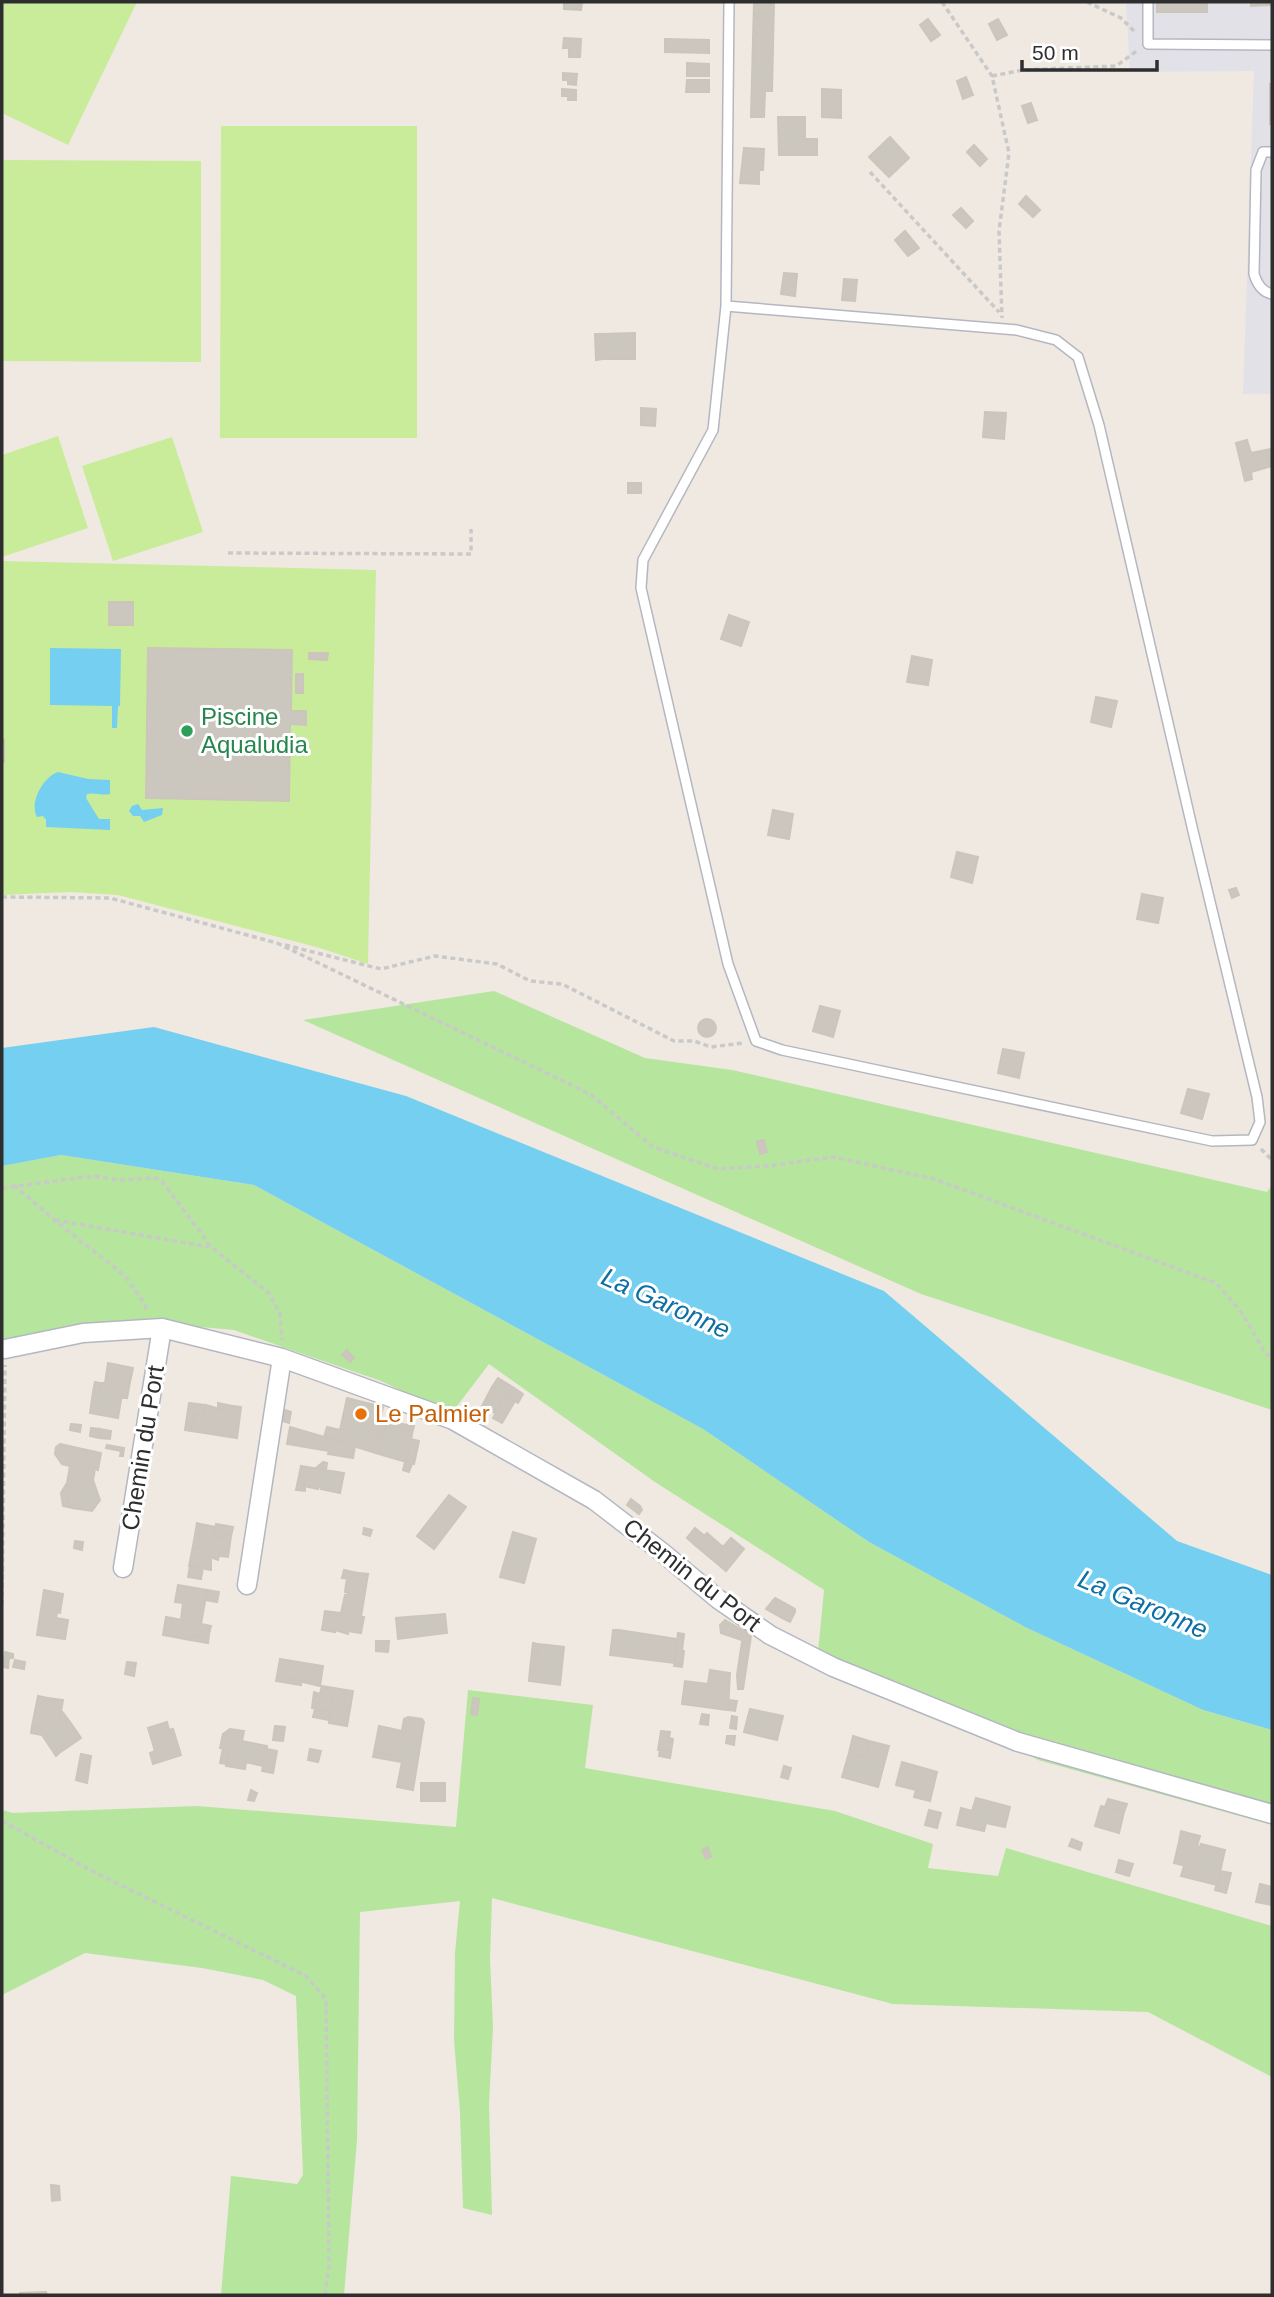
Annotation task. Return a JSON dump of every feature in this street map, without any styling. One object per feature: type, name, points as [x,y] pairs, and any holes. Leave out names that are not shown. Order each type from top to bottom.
[{"type":"street","name":"Chemin du Port","points":[[5,1349],[83,1334],[154,1328],[282,1358],[453,1420],[594,1500],[718,1599],[760,1628],[833,1667],[1018,1742],[1272,1814]]},
{"type":"street","name":"Chemin du Port","points":[[123,1567],[154,1328]]},
{"type":"street","points":[[247,1585],[282,1358]]},
{"type":"lane","points":[[726,306],[1005,329],[1056,340],[1078,357],[1099,425],[1192,831],[1257,1097],[1260,1122],[1252,1140],[1212,1142],[782,1050],[756,1041],[728,964],[641,588],[643,560],[713,430],[726,306],[729,2]]},
{"type":"lane","points":[[1148,2],[1148,44],[1272,45]]},
{"type":"lane","points":[[1272,152],[1264,152],[1256,170],[1254,274],[1264,291],[1272,294]]},
{"type":"path","points":[[942,2],[992,76],[1009,153],[999,231],[1001,313],[1005,329]]},
{"type":"path","points":[[992,76],[1023,70],[1116,65],[1148,44],[1121,18],[1087,2]]},
{"type":"path","points":[[870,172],[1001,313]]},
{"type":"path","points":[[228,553],[471,554],[471,529]]},
{"type":"path","points":[[2,897],[110,898],[381,969],[435,956],[497,964],[530,981],[562,984],[674,1041],[694,1041],[711,1047],[756,1041]]},
{"type":"path","points":[[277,943],[590,1094],[653,1147],[718,1169],[768,1166],[833,1157],[933,1179],[1216,1283],[1242,1313],[1264,1351],[1272,1359]]},
{"type":"path","points":[[2,1188],[93,1175],[118,1180],[155,1178],[162,1181],[212,1247],[269,1293],[280,1314],[282,1358]]},
{"type":"path","points":[[14,1185],[125,1276],[145,1304],[154,1328]]},
{"type":"path","points":[[53,1219],[212,1247]]},
{"type":"path","points":[[2,1605],[5,1349]]},
{"type":"path","points":[[2,1821],[92,1871],[306,1976],[326,2000],[329,2266],[325,2295]]},
{"type":"shaded area","points":[[1126,2],[1272,2],[1272,394],[1243,394],[1254,71],[1130,72]]},
{"type":"green space","points":[[2,2],[137,2],[68,145],[2,113]]},
{"type":"green space","points":[[221,126],[417,126],[417,438],[220,438]]},
{"type":"green space","points":[[2,160],[201,161],[201,362],[2,361]]},
{"type":"green space","points":[[58,436],[88,528],[2,557],[2,455]]},
{"type":"green space","points":[[172,437],[203,532],[113,561],[82,466]]},
{"type":"green space","name":"Piscine Aqualudia","points":[[2,561],[376,570],[368,964],[320,948],[118,895],[70,892],[2,895]]},
{"type":"green space","points":[[494,991],[645,1058],[732,1070],[1267,1192],[1272,1185],[1272,1410],[921,1294],[303,1020]]},
{"type":"green space","points":[[61,1155],[254,1185],[703,1429],[869,1542],[1025,1627],[1203,1710],[1272,1730],[1272,1825],[1038,1760],[926,1698],[818,1652],[824,1590],[655,1482],[489,1364],[451,1414],[381,1381],[234,1330],[134,1321],[2,1345],[2,1166]]},
{"type":"green space","points":[[468,1690],[593,1705],[585,1768],[835,1811],[933,1844],[928,1868],[998,1876],[1006,1848],[1272,1926],[1272,2077],[1148,2012],[893,2004],[492,1898],[490,1959],[493,2027],[489,2105],[492,2215],[463,2208],[460,2112],[454,2040],[455,1953],[460,1901],[360,1912],[357,2140],[344,2295],[221,2295],[231,2176],[297,2184],[303,2175],[296,1996],[263,1980],[202,1968],[85,1953],[2,1995],[2,1810],[13,1813],[197,1806],[456,1827]]},
{"type":"water","points":[[50,648],[121,649],[117,728],[112,728],[112,706],[50,705]]},
{"type":"water","points":[[58,772],[88,779],[110,780],[110,794],[87,794],[86,798],[99,819],[110,819],[110,830],[46,827],[43,816],[37,817],[35,805],[39,791],[47,779]]},
{"type":"water","points":[[138,804],[142,810],[163,808],[162,815],[144,822],[140,816],[133,816],[129,811],[132,806]]},
{"type":"water","name":"La Garonne","points":[[154,1027],[406,1096],[884,1291],[1177,1541],[1272,1575],[1272,1730],[1203,1710],[1025,1627],[869,1542],[703,1429],[254,1185],[61,1155],[2,1166],[2,1048]]},
{"type":"building","points":[[564,2],[582,2],[581,10],[564,9]]},
{"type":"building","points":[[754,2],[774,2],[772,91],[765,91],[764,117],[751,117]]},
{"type":"building","points":[[1157,2],[1207,2],[1207,12],[1157,12]]},
{"type":"building","points":[[1251,2],[1272,2],[1272,5],[1251,6]]},
{"type":"building","points":[[928,19],[940,35],[931,41],[920,25]]},
{"type":"building","points":[[998,19],[1007,35],[997,40],[989,24]]},
{"type":"building","points":[[564,38],[581,39],[580,57],[569,57],[569,48],[563,48]]},
{"type":"building","points":[[665,39],[709,40],[709,53],[665,52]]},
{"type":"building","points":[[687,63],[709,64],[709,76],[687,76]]},
{"type":"building","points":[[563,73],[577,74],[576,85],[563,80]]},
{"type":"building","points":[[966,77],[973,95],[963,99],[957,81]]},
{"type":"building","points":[[687,80],[709,80],[709,92],[686,92]]},
{"type":"building","points":[[1272,84],[1272,124],[1270,124]]},
{"type":"building","points":[[562,89],[576,90],[576,100],[568,100],[568,96],[562,96]]},
{"type":"building","points":[[822,89],[841,90],[841,118],[822,117]]},
{"type":"building","points":[[1031,103],[1037,120],[1028,123],[1022,106]]},
{"type":"building","points":[[778,117],[805,117],[805,139],[817,139],[817,155],[779,155]]},
{"type":"building","points":[[890,137],[909,158],[889,177],[869,157]]},
{"type":"building","points":[[974,145],[987,159],[980,166],[967,152]]},
{"type":"building","points":[[744,148],[764,149],[759,184],[740,183]]},
{"type":"building","points":[[1026,196],[1040,210],[1033,217],[1019,204]]},
{"type":"building","points":[[961,208],[973,221],[966,228],[953,215]]},
{"type":"building","points":[[905,231],[919,248],[908,256],[895,240]]},
{"type":"building","points":[[784,273],[797,274],[795,296],[781,294]]},
{"type":"building","points":[[844,279],[857,280],[855,301],[842,300]]},
{"type":"building","points":[[635,333],[635,359],[603,359],[603,334]]},
{"type":"building","points":[[595,334],[603,334],[603,359],[596,360]]},
{"type":"building","points":[[641,408],[656,409],[655,426],[641,425]]},
{"type":"building","points":[[985,412],[1006,413],[1004,439],[983,437]]},
{"type":"building","points":[[1247,440],[1251,453],[1271,449],[1272,466],[1251,472],[1252,479],[1245,481],[1236,443]]},
{"type":"building","points":[[628,483],[641,483],[641,493],[628,493]]},
{"type":"building","points":[[109,602],[133,602],[133,625],[109,625]]},
{"type":"building","points":[[729,615],[749,622],[741,646],[721,639]]},
{"type":"building","points":[[148,648],[292,650],[291,711],[306,711],[306,725],[290,724],[289,801],[146,798]]},
{"type":"building","points":[[309,653],[328,653],[327,660],[309,659]]},
{"type":"building","points":[[912,656],[932,660],[928,685],[907,682]]},
{"type":"building","points":[[296,674],[303,674],[303,693],[296,693]]},
{"type":"building","points":[[1096,697],[1117,701],[1111,727],[1091,722]]},
{"type":"building","points":[[4,740],[4,762],[2,762]]},
{"type":"building","points":[[773,810],[793,814],[789,839],[768,835]]},
{"type":"building","points":[[957,852],[978,857],[972,883],[951,877]]},
{"type":"building","points":[[1236,888],[1239,895],[1232,898],[1229,890]]},
{"type":"building","points":[[1142,894],[1163,898],[1158,923],[1137,919]]},
{"type":"building","points":[[820,1006],[840,1011],[833,1037],[813,1031]]},
{"type":"building","points":[[703,1019],[711,1019],[716,1028],[714,1035],[703,1037],[698,1032],[698,1024]]},
{"type":"building","points":[[1003,1049],[1024,1053],[1019,1078],[998,1073]]},
{"type":"building","points":[[1188,1089],[1209,1094],[1202,1119],[1181,1113]]},
{"type":"building","points":[[764,1140],[767,1152],[760,1154],[757,1141]]},
{"type":"building","points":[[347,1350],[354,1358],[350,1362],[342,1355]]},
{"type":"building","points":[[108,1363],[133,1368],[130,1382],[124,1381],[118,1418],[90,1413],[93,1392],[99,1393],[100,1383],[105,1383]]},
{"type":"building","points":[[498,1378],[511,1386],[506,1395],[492,1387]]},
{"type":"building","points":[[124,1381],[130,1382],[127,1398],[121,1397]]},
{"type":"building","points":[[95,1382],[100,1383],[99,1393],[93,1392]]},
{"type":"building","points":[[511,1386],[523,1394],[518,1403],[505,1396]]},
{"type":"building","points":[[492,1387],[506,1395],[495,1413],[482,1406]]},
{"type":"building","points":[[505,1396],[515,1401],[502,1423],[493,1418]]},
{"type":"building","points":[[347,1398],[383,1407],[377,1435],[383,1437],[379,1454],[324,1437],[327,1427],[340,1430]]},
{"type":"building","points":[[189,1403],[206,1405],[204,1415],[194,1413],[191,1431],[185,1430]]},
{"type":"building","points":[[218,1403],[228,1405],[226,1411],[218,1410]]},
{"type":"building","points":[[206,1405],[226,1411],[228,1405],[241,1407],[237,1438],[191,1431],[194,1413],[204,1415]]},
{"type":"building","points":[[285,1410],[291,1412],[289,1423],[283,1421]]},
{"type":"building","points":[[386,1420],[396,1423],[395,1426],[413,1430],[406,1462],[379,1454]]},
{"type":"building","points":[[380,1423],[386,1424],[383,1437],[377,1435]]},
{"type":"building","points":[[396,1423],[414,1426],[413,1430],[395,1426]]},
{"type":"building","points":[[71,1424],[81,1425],[80,1432],[70,1430]]},
{"type":"building","points":[[290,1427],[355,1446],[353,1458],[287,1444]]},
{"type":"building","points":[[91,1428],[100,1429],[99,1438],[90,1436]]},
{"type":"building","points":[[100,1429],[111,1431],[110,1439],[99,1438]]},
{"type":"building","points":[[411,1439],[419,1441],[414,1464],[406,1462]]},
{"type":"building","points":[[60,1444],[87,1450],[85,1467],[95,1469],[93,1480],[100,1500],[92,1511],[72,1508],[68,1502],[70,1466],[62,1464],[55,1454],[56,1447]]},
{"type":"building","points":[[107,1445],[124,1448],[123,1456],[120,1456],[121,1451],[106,1448]]},
{"type":"building","points":[[87,1450],[101,1453],[98,1470],[85,1467]]},
{"type":"building","points":[[323,1462],[327,1463],[326,1470],[316,1468]]},
{"type":"building","points":[[405,1462],[412,1464],[409,1472],[403,1470]]},
{"type":"building","points":[[301,1466],[344,1473],[340,1493],[321,1489],[319,1486],[318,1489],[304,1486],[305,1477],[299,1476]]},
{"type":"building","points":[[299,1476],[305,1477],[305,1491],[296,1490]]},
{"type":"building","points":[[67,1483],[70,1488],[68,1502],[72,1508],[63,1506],[61,1493]]},
{"type":"building","points":[[449,1495],[466,1507],[434,1549],[417,1536]]},
{"type":"building","points":[[631,1499],[640,1506],[642,1510],[639,1514],[627,1505]]},
{"type":"building","points":[[197,1523],[200,1524],[198,1535],[201,1535],[199,1548],[193,1546]]},
{"type":"building","points":[[200,1524],[216,1527],[214,1536],[231,1536],[228,1557],[219,1556],[220,1551],[211,1550],[211,1570],[189,1566],[193,1546],[199,1548]]},
{"type":"building","points":[[216,1524],[233,1527],[231,1536],[214,1536]]},
{"type":"building","points":[[364,1528],[372,1530],[370,1536],[363,1534]]},
{"type":"building","points":[[695,1528],[705,1536],[696,1546],[687,1538]]},
{"type":"building","points":[[513,1532],[536,1539],[524,1583],[500,1577]]},
{"type":"building","points":[[707,1533],[723,1547],[731,1538],[744,1549],[726,1571],[696,1546]]},
{"type":"building","points":[[75,1541],[83,1542],[82,1550],[74,1548]]},
{"type":"building","points":[[211,1550],[220,1551],[218,1560],[210,1557]]},
{"type":"building","points":[[190,1566],[203,1568],[201,1579],[188,1577]]},
{"type":"building","points":[[344,1570],[358,1573],[357,1579],[342,1578]]},
{"type":"building","points":[[358,1573],[368,1574],[361,1633],[322,1630],[325,1611],[341,1613],[348,1592],[345,1592],[347,1577],[357,1579]]},
{"type":"building","points":[[178,1585],[207,1590],[201,1624],[211,1626],[209,1634],[200,1632],[199,1637],[191,1635],[190,1640],[169,1636],[172,1618],[181,1620],[183,1603],[175,1602]]},
{"type":"building","points":[[44,1590],[63,1594],[60,1613],[57,1612],[56,1618],[68,1620],[65,1639],[37,1635]]},
{"type":"building","points":[[207,1590],[219,1592],[217,1602],[205,1600]]},
{"type":"building","points":[[775,1598],[790,1606],[782,1618],[766,1609]]},
{"type":"building","points":[[790,1606],[795,1612],[790,1622],[782,1618]]},
{"type":"building","points":[[445,1614],[447,1633],[398,1639],[396,1618]]},
{"type":"building","points":[[166,1617],[172,1618],[169,1636],[163,1635]]},
{"type":"building","points":[[725,1620],[751,1635],[750,1643],[721,1633],[720,1625]]},
{"type":"building","points":[[613,1630],[619,1630],[618,1641],[612,1640]]},
{"type":"building","points":[[619,1630],[677,1639],[674,1663],[610,1655],[612,1640],[618,1641]]},
{"type":"building","points":[[200,1632],[209,1634],[208,1643],[190,1640],[191,1635],[199,1637]]},
{"type":"building","points":[[678,1633],[684,1634],[682,1651],[676,1650]]},
{"type":"building","points":[[376,1641],[389,1641],[388,1652],[376,1651]]},
{"type":"building","points":[[742,1642],[750,1643],[743,1689],[738,1689],[737,1675]]},
{"type":"building","points":[[533,1643],[538,1644],[535,1669],[530,1669]]},
{"type":"building","points":[[538,1644],[564,1647],[560,1685],[529,1681],[530,1669],[535,1669]]},
{"type":"building","points":[[676,1650],[684,1651],[682,1667],[674,1666]]},
{"type":"building","points":[[5,1652],[13,1654],[13,1658],[9,1658],[8,1668],[3,1667]]},
{"type":"building","points":[[280,1659],[323,1666],[320,1686],[277,1676]]},
{"type":"building","points":[[15,1660],[25,1662],[24,1669],[13,1667]]},
{"type":"building","points":[[127,1662],[136,1663],[134,1676],[125,1674]]},
{"type":"building","points":[[710,1670],[730,1673],[728,1710],[682,1704],[685,1681],[708,1684]]},
{"type":"building","points":[[277,1676],[302,1680],[301,1685],[276,1681]]},
{"type":"building","points":[[322,1686],[334,1688],[330,1711],[312,1708],[314,1692],[320,1694]]},
{"type":"building","points":[[334,1688],[346,1690],[343,1708],[350,1709],[347,1726],[329,1723]]},
{"type":"building","points":[[346,1690],[353,1691],[350,1709],[343,1708]]},
{"type":"building","points":[[38,1696],[48,1698],[36,1706]]},
{"type":"building","points":[[48,1698],[63,1700],[60,1717],[63,1721],[70,1722],[81,1738],[59,1753],[43,1728],[32,1726],[36,1706]]},
{"type":"building","points":[[473,1698],[479,1699],[477,1715],[471,1714]]},
{"type":"building","points":[[729,1700],[737,1701],[735,1711],[728,1710]]},
{"type":"building","points":[[315,1709],[330,1711],[329,1720],[313,1717]]},
{"type":"building","points":[[750,1709],[783,1716],[777,1740],[744,1732]]},
{"type":"building","points":[[61,1710],[70,1722],[63,1721],[60,1717]]},
{"type":"building","points":[[702,1714],[709,1715],[708,1725],[700,1724]]},
{"type":"building","points":[[732,1716],[737,1717],[736,1729],[730,1728]]},
{"type":"building","points":[[404,1719],[422,1719],[424,1722],[413,1790],[397,1787],[403,1757],[374,1752],[379,1726],[402,1731]]},
{"type":"building","points":[[167,1722],[169,1730],[173,1729],[181,1755],[153,1764],[150,1753],[155,1751],[148,1728]]},
{"type":"building","points":[[32,1726],[43,1728],[59,1753],[56,1756],[42,1735],[31,1733]]},
{"type":"building","points":[[275,1726],[285,1727],[283,1741],[273,1740]]},
{"type":"building","points":[[230,1729],[244,1731],[242,1741],[277,1751],[273,1773],[262,1771],[263,1766],[246,1762],[245,1769],[226,1766],[229,1750],[220,1748],[223,1734]]},
{"type":"building","points":[[661,1731],[670,1732],[669,1738],[673,1739],[671,1752],[658,1750]]},
{"type":"building","points":[[727,1736],[735,1736],[734,1745],[726,1743]]},
{"type":"building","points":[[853,1736],[869,1741],[865,1757],[849,1753]]},
{"type":"building","points":[[869,1741],[889,1746],[878,1787],[842,1777],[849,1753],[865,1757]]},
{"type":"building","points":[[223,1748],[229,1750],[227,1764],[220,1763]]},
{"type":"building","points":[[310,1749],[321,1751],[318,1762],[308,1760]]},
{"type":"building","points":[[660,1750],[671,1752],[670,1758],[659,1756]]},
{"type":"building","points":[[374,1752],[403,1757],[402,1762],[373,1757]]},
{"type":"building","points":[[81,1754],[91,1756],[87,1783],[76,1780]]},
{"type":"building","points":[[902,1762],[937,1772],[930,1801],[914,1797],[916,1790],[896,1785]]},
{"type":"building","points":[[784,1766],[791,1768],[788,1779],[781,1777]]},
{"type":"building","points":[[421,1783],[445,1783],[445,1801],[421,1801]]},
{"type":"building","points":[[251,1790],[257,1793],[254,1801],[248,1800]]},
{"type":"building","points":[[976,1798],[1010,1807],[1005,1827],[986,1823],[984,1831],[957,1825],[961,1808],[972,1811]]},
{"type":"building","points":[[1108,1799],[1127,1804],[1124,1812],[1105,1807]]},
{"type":"building","points":[[1101,1806],[1124,1812],[1119,1833],[1095,1826]]},
{"type":"building","points":[[929,1810],[941,1813],[937,1828],[925,1825]]},
{"type":"building","points":[[1181,1831],[1188,1833],[1185,1843],[1179,1842]]},
{"type":"building","points":[[1188,1833],[1200,1836],[1197,1846],[1200,1847],[1201,1844],[1225,1850],[1217,1885],[1193,1879],[1195,1868],[1174,1863],[1179,1842],[1185,1843]]},
{"type":"building","points":[[1072,1839],[1082,1843],[1080,1850],[1069,1846]]},
{"type":"building","points":[[708,1847],[711,1857],[706,1859],[702,1850]]},
{"type":"building","points":[[1119,1860],[1133,1864],[1129,1876],[1116,1872]]},
{"type":"building","points":[[1184,1866],[1195,1868],[1193,1879],[1181,1876]]},
{"type":"building","points":[[1220,1871],[1231,1873],[1226,1893],[1215,1890]]},
{"type":"building","points":[[1260,1884],[1272,1887],[1272,1905],[1256,1902]]},
{"type":"building","points":[[51,2185],[59,2186],[60,2200],[52,2201]]},
{"type":"building","points":[[46,2292],[47,2295],[20,2295],[20,2293]]},
{"type":"place","name":"Piscine Aqualudia","points":[[187,731]]},
{"type":"place","name":"Le Palmier","points":[[361,1414]]}]
